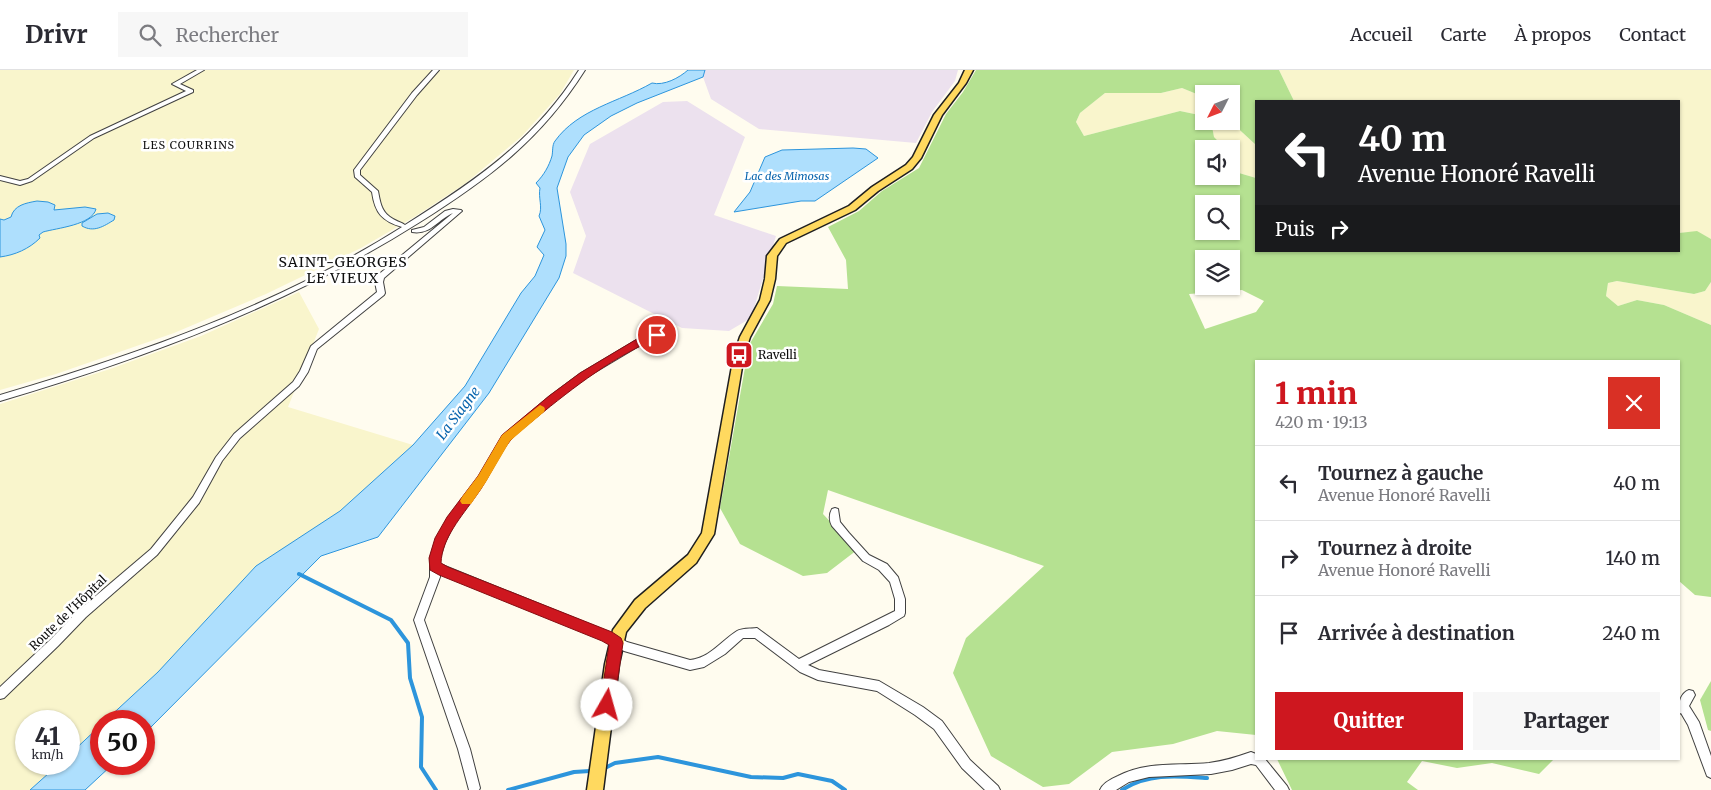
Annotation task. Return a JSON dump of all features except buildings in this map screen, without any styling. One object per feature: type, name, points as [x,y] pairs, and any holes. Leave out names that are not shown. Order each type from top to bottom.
[{"type":"main road","points":[[595,790],[616,643],[620,630],[640,604],[692,560],[708,534],[739,355],[745,337],[765,300],[772,256],[783,241],[852,208],[875,189],[909,167],[918,158],[938,115],[962,83],[969,70]]},
{"type":"street","points":[[0,178],[20,183],[30,180],[92,137],[191,91],[175,84],[201,70]]},
{"type":"street","points":[[402,225],[388,219],[381,212],[377,205],[375,191],[357,176],[357,170],[418,88],[436,70]]},
{"type":"street","points":[[0,398],[111,363],[212,324],[315,278],[367,251],[414,224],[455,197],[507,157],[552,113],[582,70]]},
{"type":"street","name":"Route de l'Hôpital","points":[[0,694],[82,614],[154,552],[196,500],[219,459],[237,436],[296,384],[304,372],[314,348],[381,293],[379,282],[381,277],[459,211],[448,212],[424,231],[414,230]]},
{"type":"street","points":[[474,788],[461,740],[419,620],[435,576],[440,542],[482,479],[506,438],[553,398],[584,375],[641,341],[669,331]]},
{"type":"street","points":[[799,664],[874,629],[900,613],[900,599],[894,580],[883,567],[866,558],[846,536],[835,523],[835,512]]},
{"type":"street","points":[[435,566],[607,636],[616,643],[690,665],[700,664],[721,651],[741,634],[757,633],[804,669],[818,676],[879,686],[897,696],[938,725],[966,764],[994,790]]},
{"type":"street","points":[[1689,695],[1681,708],[1693,722],[1711,772]]},
{"type":"street","points":[[1106,790],[1115,782],[1129,775],[1148,770],[1200,769],[1251,758],[1255,759]]},
{"type":"street","points":[[1259,760],[1283,790]]},
{"type":"shaded area","points":[[0,70],[574,70],[560,94],[522,136],[466,183],[416,216],[361,248],[266,294],[174,333],[56,374],[0,390]]},
{"type":"shaded area","points":[[705,70],[958,70],[955,81],[932,112],[916,143],[759,129],[711,99],[703,77]]},
{"type":"shaded area","points":[[1279,70],[1711,70],[1711,239],[1697,232],[1680,233],[1680,100],[1294,100]]},
{"type":"shaded area","points":[[1182,88],[1195,93],[1195,114],[1180,111],[1084,136],[1076,122],[1080,113],[1105,93],[1161,93]]},
{"type":"shaded area","points":[[687,101],[745,137],[714,215],[776,236],[751,318],[729,331],[682,328],[573,273],[586,236],[570,192],[590,144],[663,102]]},
{"type":"shaded area","points":[[1213,130],[1240,130],[1255,144],[1255,178],[1240,173],[1240,140],[1217,140],[1214,137]]},
{"type":"shaded area","points":[[1617,281],[1694,294],[1705,291],[1711,282],[1711,325],[1664,305],[1637,300],[1618,306],[1606,296],[1608,283]]},
{"type":"shaded area","points":[[299,292],[319,329],[288,407],[413,445],[340,511],[312,530],[117,710],[90,710],[90,735],[80,745],[80,710],[15,710],[15,775],[47,775],[30,790],[0,790],[0,404],[110,369],[201,336]]},
{"type":"green space","points":[[976,70],[1279,70],[1294,100],[1255,100],[1255,144],[1240,130],[1240,85],[1195,85],[1195,93],[1182,88],[1161,93],[1105,93],[1080,113],[1076,122],[1084,136],[1180,111],[1195,114],[1195,130],[1213,130],[1214,137],[1217,140],[1195,140],[1195,185],[1240,185],[1240,173],[1255,178],[1255,252],[1680,252],[1680,233],[1697,231],[1711,239],[1711,282],[1705,291],[1694,294],[1617,281],[1608,283],[1606,296],[1618,306],[1637,300],[1664,305],[1711,325],[1711,597],[1695,595],[1680,582],[1680,360],[1255,360],[1255,735],[1217,731],[1173,744],[1112,752],[1069,784],[1043,787],[991,756],[953,673],[966,638],[1044,566],[828,490],[823,514],[857,550],[827,573],[803,576],[740,544],[720,508],[749,345],[773,304],[777,286],[848,289],[846,260],[828,227],[859,211],[882,191],[919,168],[946,114],[963,92]]},
{"type":"green space","points":[[1711,681],[1711,731],[1708,730],[1700,700]]},
{"type":"green space","points":[[1277,760],[1553,760],[1539,774],[1492,763],[1457,768],[1422,761],[1407,782],[1418,790],[1292,790]]},
{"type":"water","name":"La Siagne","points":[[688,70],[705,70],[703,77],[637,103],[611,116],[584,135],[568,157],[557,188],[566,244],[566,256],[559,278],[489,393],[378,537],[321,556],[155,723],[155,710],[117,710],[158,672],[256,566],[340,511],[413,445],[465,386],[521,293],[535,276],[544,255],[537,247],[545,230],[539,216],[541,209],[540,188],[536,183],[544,174],[552,156],[554,143],[564,130],[575,121],[600,107],[652,83],[657,84],[671,81]]},
{"type":"water","name":"Lac des Mimosas","points":[[866,149],[878,158],[815,201],[801,201],[734,212],[750,192],[765,157],[782,150]]},
{"type":"water","points":[[37,201],[55,205],[54,210],[85,207],[96,209],[88,219],[43,232],[39,235],[40,238],[36,242],[26,248],[11,255],[0,257],[0,219],[4,220],[11,217],[21,205]]},
{"type":"water","points":[[108,213],[115,216],[114,220],[103,226],[91,229],[82,226],[82,223],[97,214]]},
{"type":"water","points":[[90,735],[90,775],[101,775],[85,790],[30,790],[47,775],[80,775],[80,745]]},
{"type":"waterway","points":[[299,574],[391,620],[408,643],[410,678],[422,717],[421,767],[436,790]]},
{"type":"waterway","points":[[605,768],[615,763],[658,757],[751,777],[783,778],[798,774],[832,781],[845,790]]},
{"type":"waterway","points":[[508,790],[574,772],[590,771]]},
{"type":"waterway","points":[[1122,790],[1152,778],[1174,776],[1207,778]]},
{"type":"slow traffic","points":[[467,501],[506,438],[540,409]]},
{"type":"place","name":"Ravelli","points":[[739,355]]},
{"type":"district","name":"LES COURRINS","points":[[189,145]]},
{"type":"district","name":"SAINT-GEORGES LE VIEUX","points":[[343,270]]},
{"type":"route","points":[[607,705],[616,643],[607,636],[444,571],[435,566],[435,558],[440,542],[452,521],[482,479],[506,438],[553,398],[584,375],[641,341],[657,335]]}]
